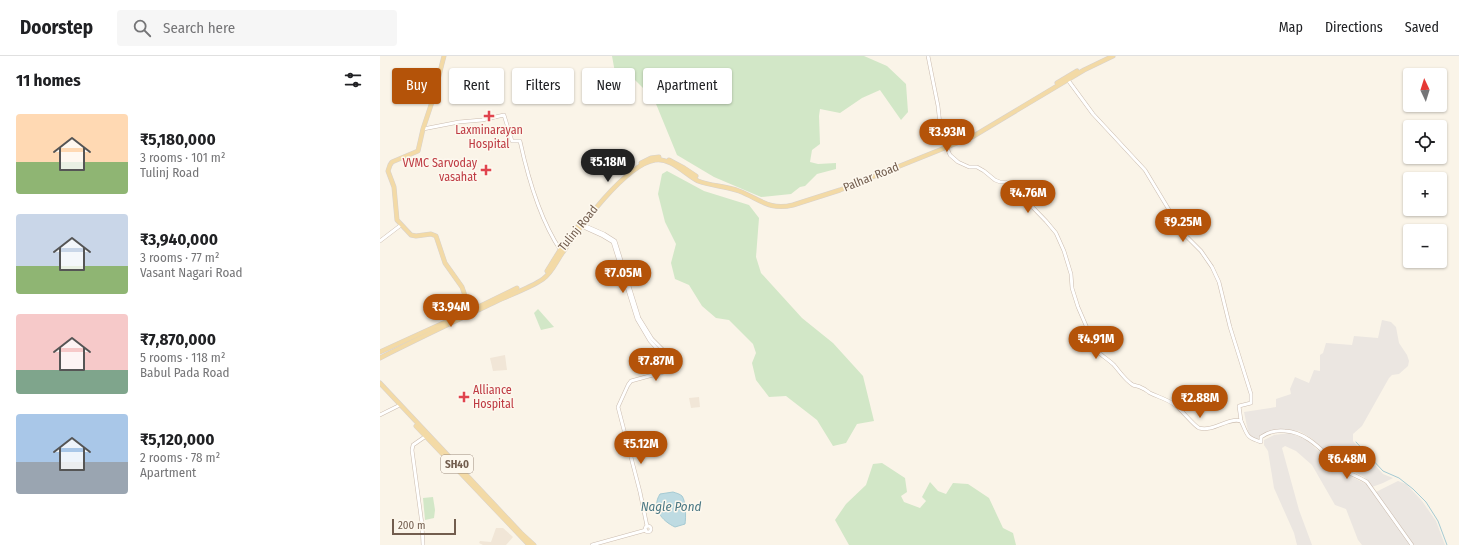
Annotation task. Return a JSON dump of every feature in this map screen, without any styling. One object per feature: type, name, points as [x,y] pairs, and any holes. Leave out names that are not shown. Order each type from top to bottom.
[{"type":"main road","points":[[444,56],[418,151],[396,159],[388,168],[389,177],[394,190],[395,215],[397,220],[408,234],[413,236],[431,234],[436,236],[445,263],[462,287],[472,312]]},
{"type":"main road","name":"Palhar Road","points":[[946,147],[982,128],[1078,70],[1105,56]]},
{"type":"main road","name":"Palhar Road","points":[[774,206],[785,207],[840,190],[972,136],[1103,60],[1113,56]]},
{"type":"main road","name":"Tulinj Road","points":[[423,334],[472,312],[542,276],[581,225],[614,189],[640,166],[656,159],[676,166],[698,180],[739,191],[764,204],[774,206]]},
{"type":"main road","points":[[380,352],[423,334]]},
{"type":"main road","points":[[380,357],[423,334]]},
{"type":"main road","name":"SH40","points":[[380,383],[534,545]]},
{"type":"main road","name":"SH40","points":[[380,386],[528,545]]},
{"type":"street","points":[[928,56],[942,134],[950,155],[958,162],[969,167],[977,167],[995,180],[1010,184],[1056,233],[1064,251],[1071,274],[1072,288],[1078,307],[1097,351],[1114,365],[1120,374],[1134,385],[1160,396],[1174,404],[1185,413],[1197,427],[1216,426],[1236,420],[1241,421]]},
{"type":"street","points":[[1068,80],[1093,114],[1145,170],[1183,233],[1201,251],[1212,267],[1219,282],[1230,327],[1251,394],[1251,403],[1239,406],[1241,421],[1246,434],[1250,438],[1261,442],[1261,437],[1266,433],[1280,430],[1296,432],[1304,436],[1318,446],[1337,467],[1358,476],[1367,482],[1412,545]]},
{"type":"street","points":[[423,129],[504,115],[512,141],[520,141],[531,183],[552,237],[561,251]]},
{"type":"street","points":[[380,241],[401,225]]},
{"type":"street","points":[[581,225],[604,234],[615,241],[637,319],[650,341],[660,352],[674,362],[675,365],[671,370],[629,383],[619,405],[647,526],[645,527],[646,530]]},
{"type":"street","points":[[380,415],[398,406]]},
{"type":"street","points":[[423,545],[422,524],[412,450],[414,446],[426,436]]},
{"type":"street","points":[[592,545],[646,530],[648,532],[652,529],[651,526],[647,526]]},
{"type":"shaded area","points":[[1382,320],[1391,322],[1396,327],[1399,343],[1409,361],[1408,366],[1399,374],[1392,375],[1389,378],[1362,426],[1353,434],[1353,441],[1383,474],[1393,478],[1372,487],[1364,477],[1341,465],[1311,438],[1299,431],[1287,430],[1268,432],[1260,437],[1259,440],[1251,437],[1248,431],[1244,412],[1276,407],[1276,399],[1291,394],[1290,389],[1295,377],[1309,383],[1314,370],[1320,371],[1320,355],[1323,353],[1326,343],[1352,345],[1354,336],[1378,338]]},
{"type":"shaded area","points":[[505,355],[507,370],[493,371],[490,358]]},
{"type":"shaded area","points":[[699,397],[700,407],[691,408],[689,398]]},
{"type":"shaded area","points":[[1290,433],[1307,440],[1338,470],[1368,485],[1411,545],[1362,545],[1358,540],[1346,509],[1335,505],[1312,465],[1296,451],[1285,446],[1282,448],[1299,510],[1312,545],[1297,545],[1294,533],[1274,488],[1268,451],[1264,445],[1264,440],[1274,435]]},
{"type":"shaded area","points":[[1398,481],[1406,484],[1422,501],[1436,521],[1445,545],[1414,545],[1376,492]]},
{"type":"shaded area","points":[[496,528],[503,528],[513,537],[506,545],[483,545],[479,543],[480,541],[491,542]]},
{"type":"green space","points":[[612,56],[864,56],[887,66],[906,84],[908,112],[901,120],[880,90],[862,98],[840,113],[820,109],[820,144],[812,150],[810,162],[818,164],[836,163],[836,169],[817,174],[805,186],[800,187],[791,194],[761,197],[714,177],[677,155],[656,104],[732,104],[732,68],[643,68],[643,88],[635,80],[635,68],[614,68]]},
{"type":"green space","points":[[667,171],[704,191],[749,205],[759,218],[756,257],[761,273],[802,318],[833,343],[863,376],[874,421],[857,424],[846,443],[833,446],[817,420],[786,396],[769,397],[756,380],[752,363],[756,353],[753,344],[729,320],[716,318],[702,306],[689,285],[675,279],[671,263],[676,244],[665,222],[658,194],[662,174]]},
{"type":"green space","points":[[538,309],[554,327],[541,330],[534,313]]},
{"type":"green space","points":[[882,463],[905,478],[907,492],[901,496],[904,502],[920,508],[926,501],[922,497],[930,482],[938,491],[946,494],[953,483],[968,484],[989,498],[1003,528],[1013,533],[1016,545],[849,545],[835,520],[846,504],[866,485],[873,464]]},
{"type":"green space","points":[[433,497],[435,510],[434,518],[425,520],[423,498]]},
{"type":"water","name":"Nagle Pond","points":[[673,492],[679,494],[683,498],[686,518],[685,524],[675,527],[662,518],[657,509],[660,494]]},
{"type":"waterway","points":[[1356,442],[1383,471],[1399,478],[1426,502],[1438,521],[1447,545]]},
{"type":"place","name":"Laxminarayan Hospital","points":[[489,116]]},
{"type":"place","name":"VVMC Sarvoday vasahat","points":[[486,170]]},
{"type":"place","name":"Alliance Hospital","points":[[464,397]]}]
